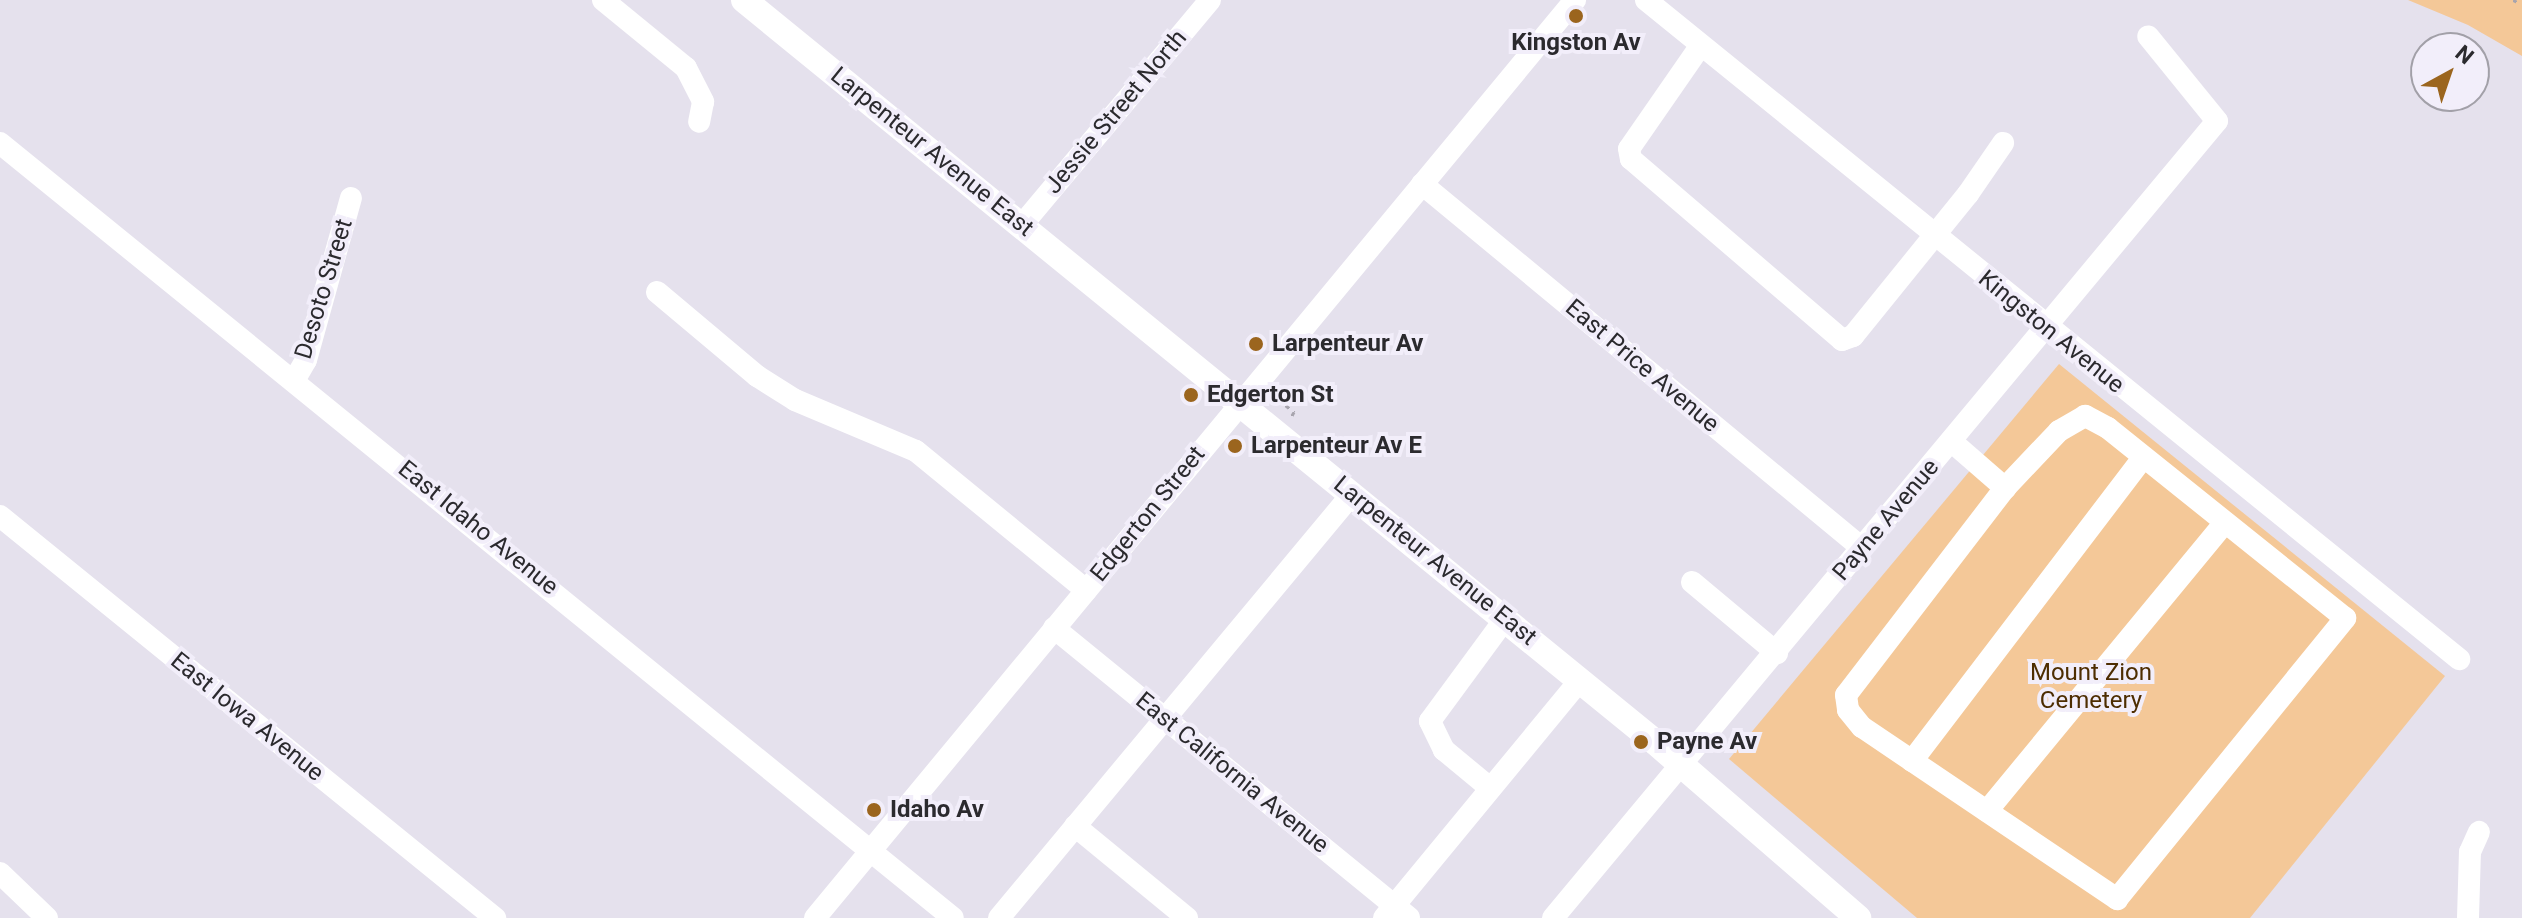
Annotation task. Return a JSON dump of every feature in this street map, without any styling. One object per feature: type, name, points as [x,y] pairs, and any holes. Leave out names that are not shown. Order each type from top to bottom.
[{"type":"main road","name":"Larpenteur Avenue East","points":[[744,0],[1580,680],[1858,918]]},
{"type":"street","name":"Jessie Street North","points":[[1022,225],[1210,0]]},
{"type":"street","name":"Edgerton Street","points":[[815,918],[1575,0]]},
{"type":"street","name":"Kingston Avenue","points":[[1646,0],[2045,328],[2459,659]]},
{"type":"street","points":[[607,1],[686,68],[703,102],[699,122]]},
{"type":"street","name":"Payne Avenue","points":[[1553,918],[1679,763],[1777,653],[2217,121],[2148,36]]},
{"type":"street","points":[[1701,45],[1629,149],[1631,159],[1842,340],[1853,336],[1934,236],[2003,143]]},
{"type":"street","name":"East Idaho Avenue","points":[[0,143],[295,379],[953,918]]},
{"type":"street","name":"East Price Avenue","points":[[1422,184],[1862,548]]},
{"type":"street","name":"Desoto Street","points":[[295,379],[306,360],[351,198]]},
{"type":"street","points":[[657,292],[757,376],[795,400],[916,451],[1086,590]]},
{"type":"street","points":[[2085,416],[2144,457],[2345,618],[2117,899],[1862,727],[1848,710],[1846,695],[2005,488],[2059,431],[2085,416]]},
{"type":"street","points":[[1951,441],[2005,488]]},
{"type":"street","points":[[1912,761],[2144,457]]},
{"type":"street","points":[[999,918],[1352,494]]},
{"type":"street","name":"East Iowa Avenue","points":[[0,516],[495,918]]},
{"type":"street","points":[[1987,811],[2225,522]]},
{"type":"street","points":[[1692,582],[1777,653]]},
{"type":"street","points":[[1490,788],[1444,750],[1430,721],[1505,619]]},
{"type":"street","name":"East California Avenue","points":[[1054,628],[1396,914]]},
{"type":"street","points":[[1396,914],[1490,788],[1580,680]]},
{"type":"street","points":[[1075,826],[1187,918]]},
{"type":"street","points":[[2468,918],[2470,852],[2479,832]]},
{"type":"street","points":[[0,873],[47,918]]},
{"type":"path","points":[[2513,0],[2522,4]]},
{"type":"path","points":[[1278,399],[1294,412],[1291,417]]},
{"type":"green space","points":[[2408,0],[2522,0],[2522,56],[2490,38],[2490,32],[2480,32]]},
{"type":"green space","name":"Mount Zion Cemetery","points":[[2059,364],[2445,676],[2250,918],[1917,918],[1729,759]]},
{"type":"place","name":"Kingston Av","points":[[1576,16]]},
{"type":"place","name":"Larpenteur Av","points":[[1256,344]]},
{"type":"place","name":"Edgerton St","points":[[1191,395]]},
{"type":"place","name":"Larpenteur Av E","points":[[1235,446]]},
{"type":"place","name":"Payne Av","points":[[1641,742]]},
{"type":"place","name":"Idaho Av","points":[[874,810]]}]
